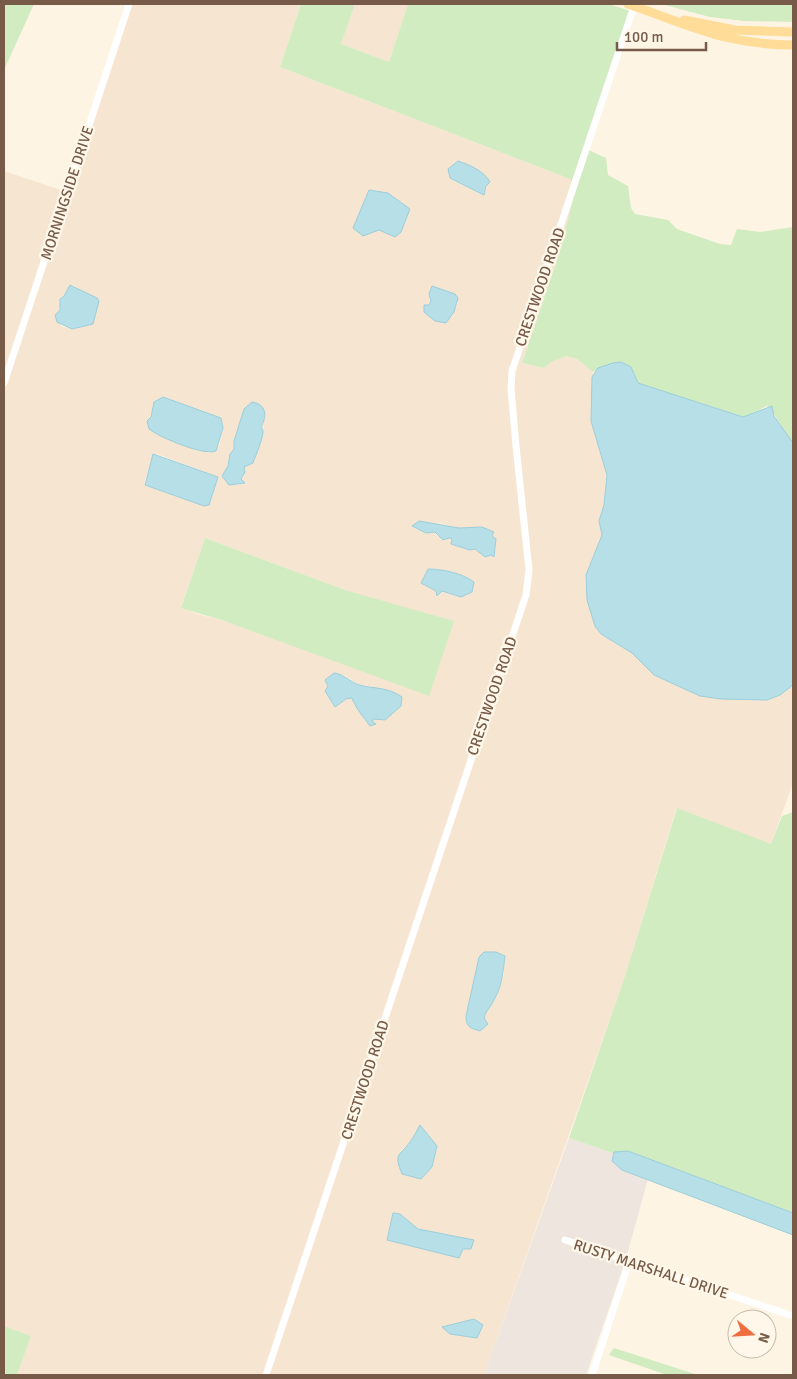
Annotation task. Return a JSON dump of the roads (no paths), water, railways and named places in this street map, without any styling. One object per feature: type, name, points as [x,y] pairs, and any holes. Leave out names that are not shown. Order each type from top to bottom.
[{"type":"main road","points":[[631,5],[664,16],[701,32],[734,40],[758,44],[793,44]]},
{"type":"main road","points":[[664,16],[735,30],[793,32]]},
{"type":"street","name":"MORNINGSIDE DRIVE","points":[[4,383],[130,4]]},
{"type":"street","name":"CRESTWOOD ROAD","points":[[266,1375],[526,595],[528,570],[516,455],[511,389],[512,371],[631,5]]},
{"type":"street","name":"RUSTY MARSHALL DRIVE","points":[[565,1240],[793,1316]]},
{"type":"street","points":[[592,1375],[629,1262]]},
{"type":"water","points":[[458,161],[476,169],[487,178],[490,182],[486,186],[484,195],[450,178],[448,169]]},
{"type":"water","points":[[369,190],[388,193],[410,209],[401,232],[395,237],[379,230],[363,236],[353,228]]},
{"type":"water","points":[[70,285],[97,298],[99,301],[93,324],[72,329],[57,322],[55,315],[60,310],[60,299],[64,296]]},
{"type":"water","points":[[432,286],[455,294],[458,298],[454,312],[446,323],[435,321],[424,312],[424,305],[429,305],[431,301],[429,294]]},
{"type":"water","points":[[621,362],[631,367],[638,383],[743,417],[772,406],[774,416],[793,443],[793,685],[780,695],[767,700],[721,699],[700,696],[654,675],[632,653],[601,634],[595,626],[587,600],[586,575],[602,535],[599,521],[604,505],[607,475],[591,421],[592,377],[598,368]]},
{"type":"water","points":[[163,397],[221,418],[223,428],[216,451],[201,451],[171,441],[149,429],[147,421],[151,417],[154,402]]},
{"type":"water","points":[[252,402],[260,405],[265,414],[261,440],[253,463],[244,467],[245,472],[241,479],[245,483],[229,485],[222,476],[228,466],[230,454],[234,449],[234,441],[244,409]]},
{"type":"water","points":[[153,454],[218,477],[209,505],[204,506],[145,485]]},
{"type":"water","points":[[419,521],[459,528],[482,527],[494,532],[492,536],[496,539],[494,557],[491,555],[485,557],[475,549],[470,550],[451,544],[452,539],[443,540],[435,532],[426,533],[412,526]]},
{"type":"water","points":[[428,569],[452,572],[464,576],[474,582],[472,592],[461,597],[442,591],[437,596],[436,591],[421,583]]},
{"type":"water","points":[[334,673],[359,685],[397,694],[402,697],[401,706],[385,720],[374,719],[372,721],[376,724],[370,726],[357,709],[352,698],[346,699],[335,707],[325,691],[328,686],[325,680]]},
{"type":"water","points":[[484,952],[496,952],[505,956],[499,989],[484,1018],[488,1024],[480,1031],[469,1026],[466,1016],[479,957]]},
{"type":"water","points":[[420,1125],[437,1146],[432,1167],[421,1179],[402,1174],[398,1163],[398,1156]]},
{"type":"water","points":[[628,1151],[793,1213],[793,1235],[622,1170],[612,1161],[614,1152]]},
{"type":"water","points":[[393,1213],[400,1214],[418,1229],[474,1240],[471,1249],[463,1249],[459,1258],[387,1240]]},
{"type":"water","points":[[474,1319],[483,1325],[477,1338],[450,1334],[442,1327]]}]
